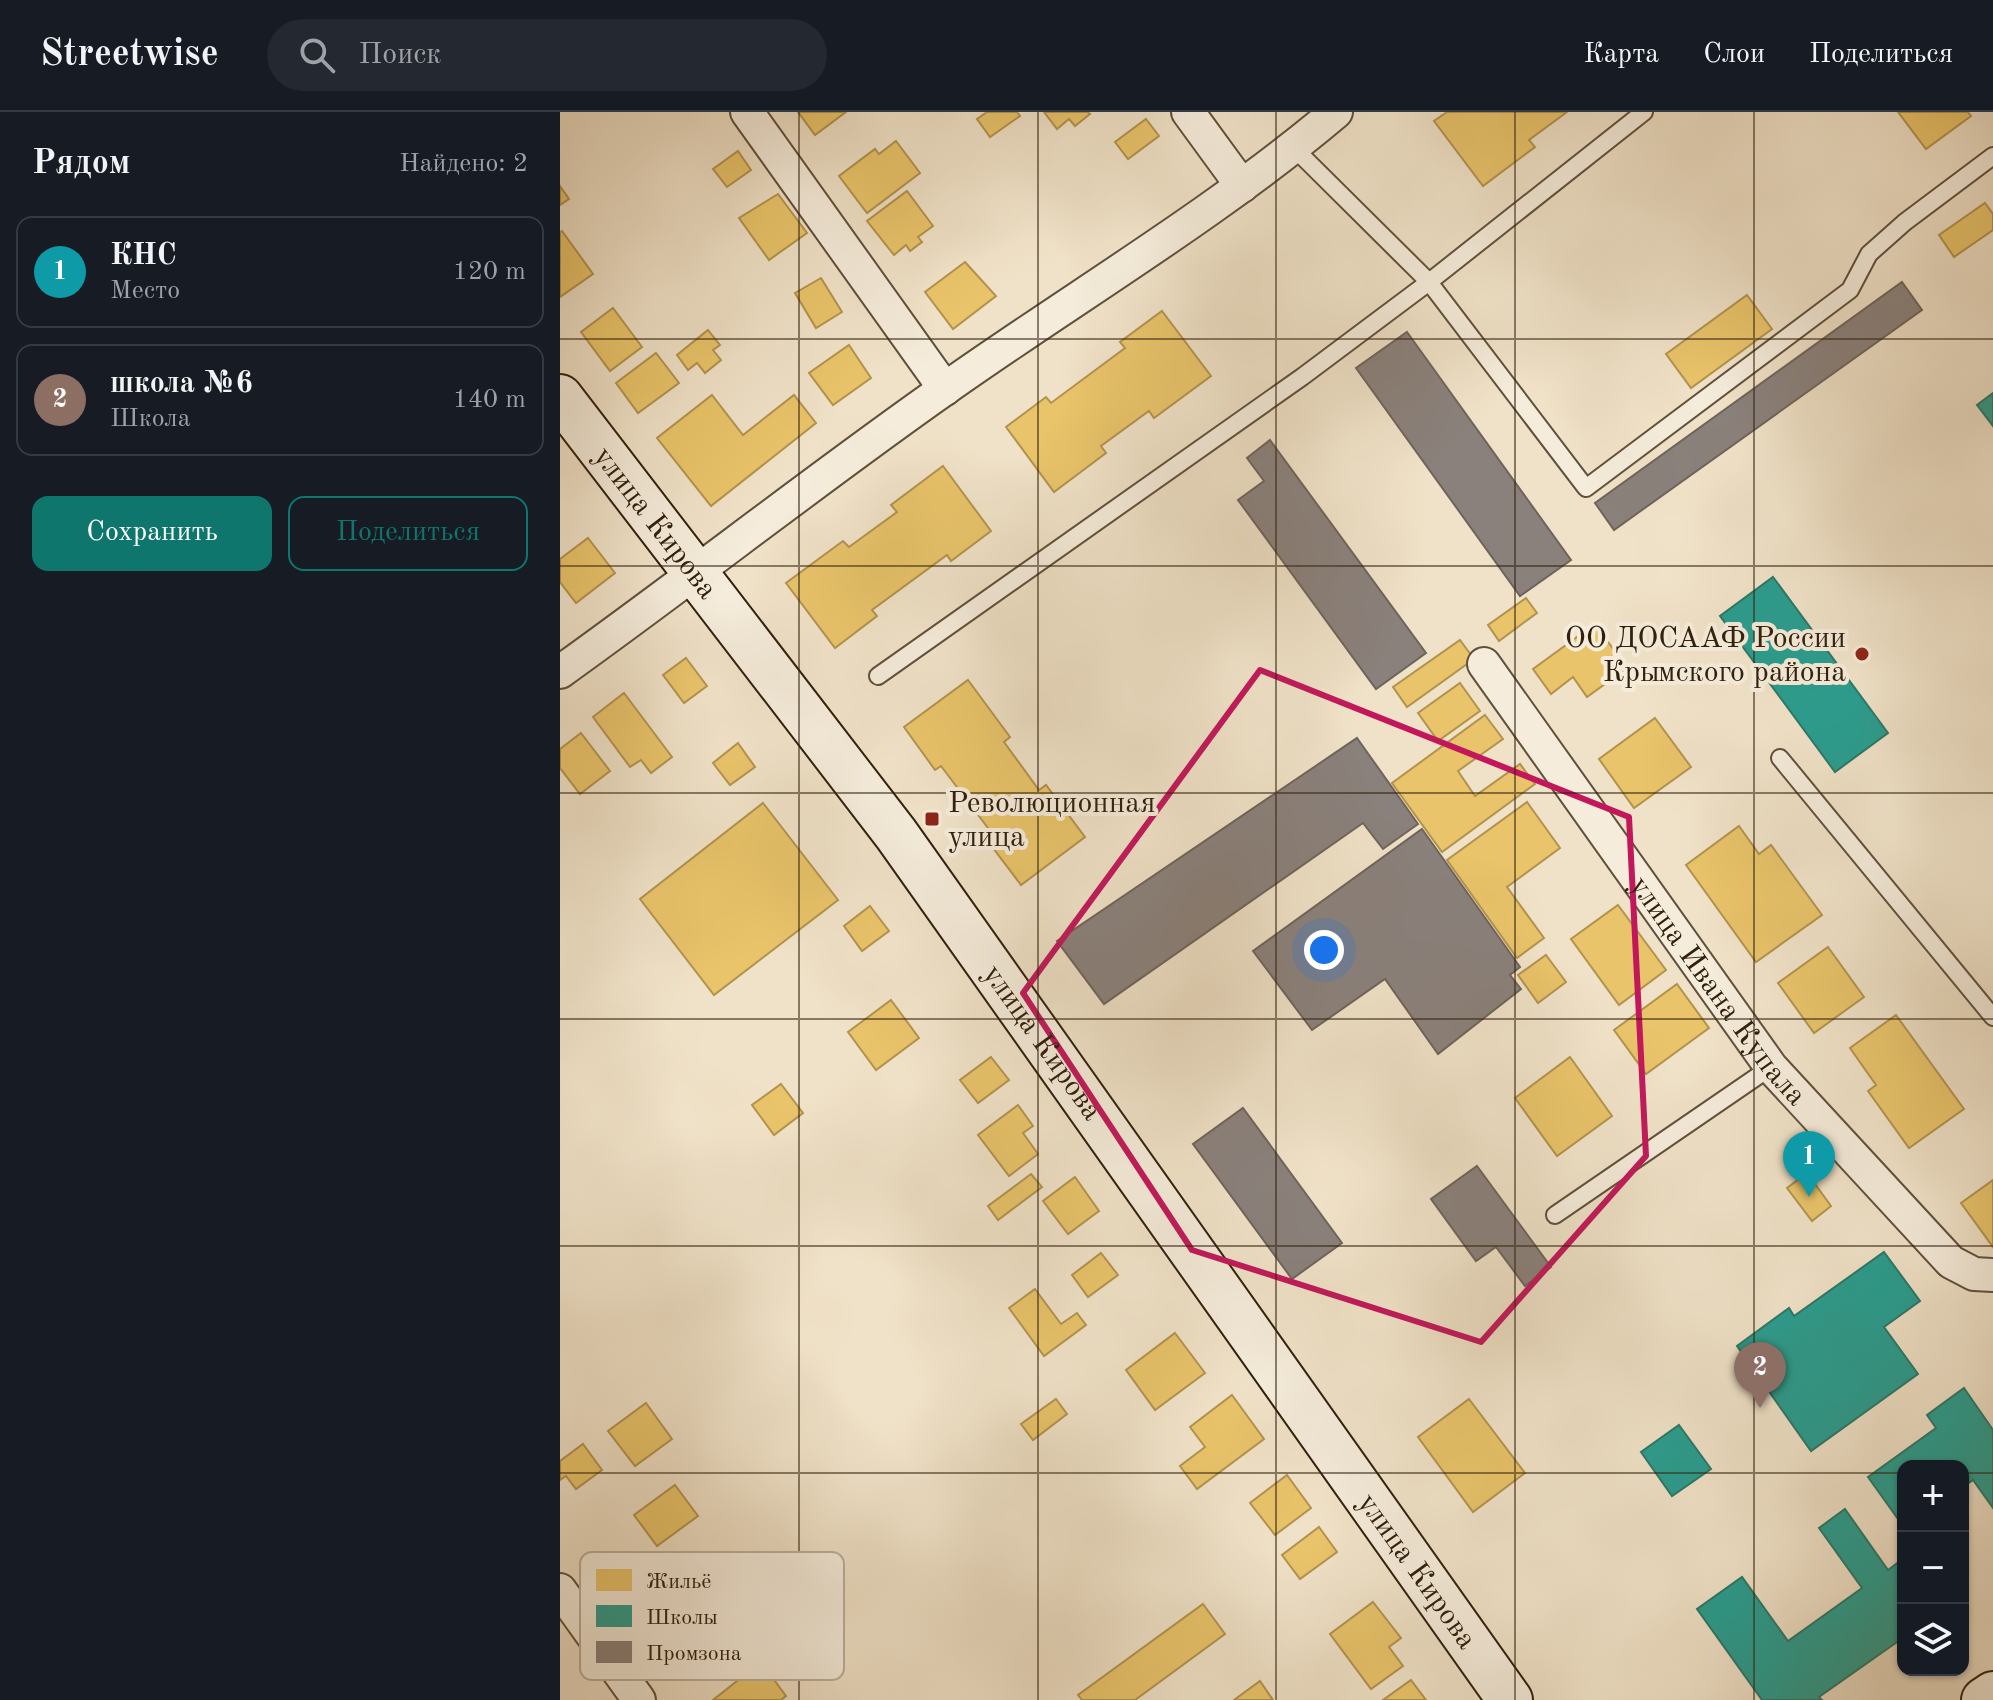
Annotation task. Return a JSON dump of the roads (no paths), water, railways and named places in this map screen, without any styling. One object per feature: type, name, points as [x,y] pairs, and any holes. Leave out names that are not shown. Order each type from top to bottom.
[{"type":"main road","name":"улица Кирова","points":[[560,397],[896,834],[1510,1700]]},
{"type":"main road","points":[[1984,1700],[1993,1694]]},
{"type":"street","points":[[747,112],[945,389]]},
{"type":"street","points":[[1188,112],[1242,186]]},
{"type":"street","points":[[560,672],[698,574],[945,389],[1242,186],[1336,112]]},
{"type":"street","name":"улица Ивана Купала","points":[[1484,664],[1771,1067],[1951,1262],[1974,1274],[1993,1275]]},
{"type":"street","points":[[560,1590],[580,1618]]},
{"type":"street","points":[[625,1680],[639,1700]]},
{"type":"lane","points":[[878,676],[1302,377],[1429,282],[1644,112]]},
{"type":"lane","points":[[1294,148],[1429,282],[1586,488],[1850,290],[1869,254],[1905,222],[1993,156]]},
{"type":"lane","points":[[1780,758],[1993,1017]]},
{"type":"lane","points":[[1555,1215],[1771,1067]]},
{"type":"place","name":"ОО ДОСААФ России Крымского района","points":[[1862,654]]},
{"type":"place","name":"Революционная улица","points":[[932,819]]},
{"type":"place","name":"КНС","points":[[1809,1197]]},
{"type":"place","name":"школа №6","points":[[1760,1408]]}]
